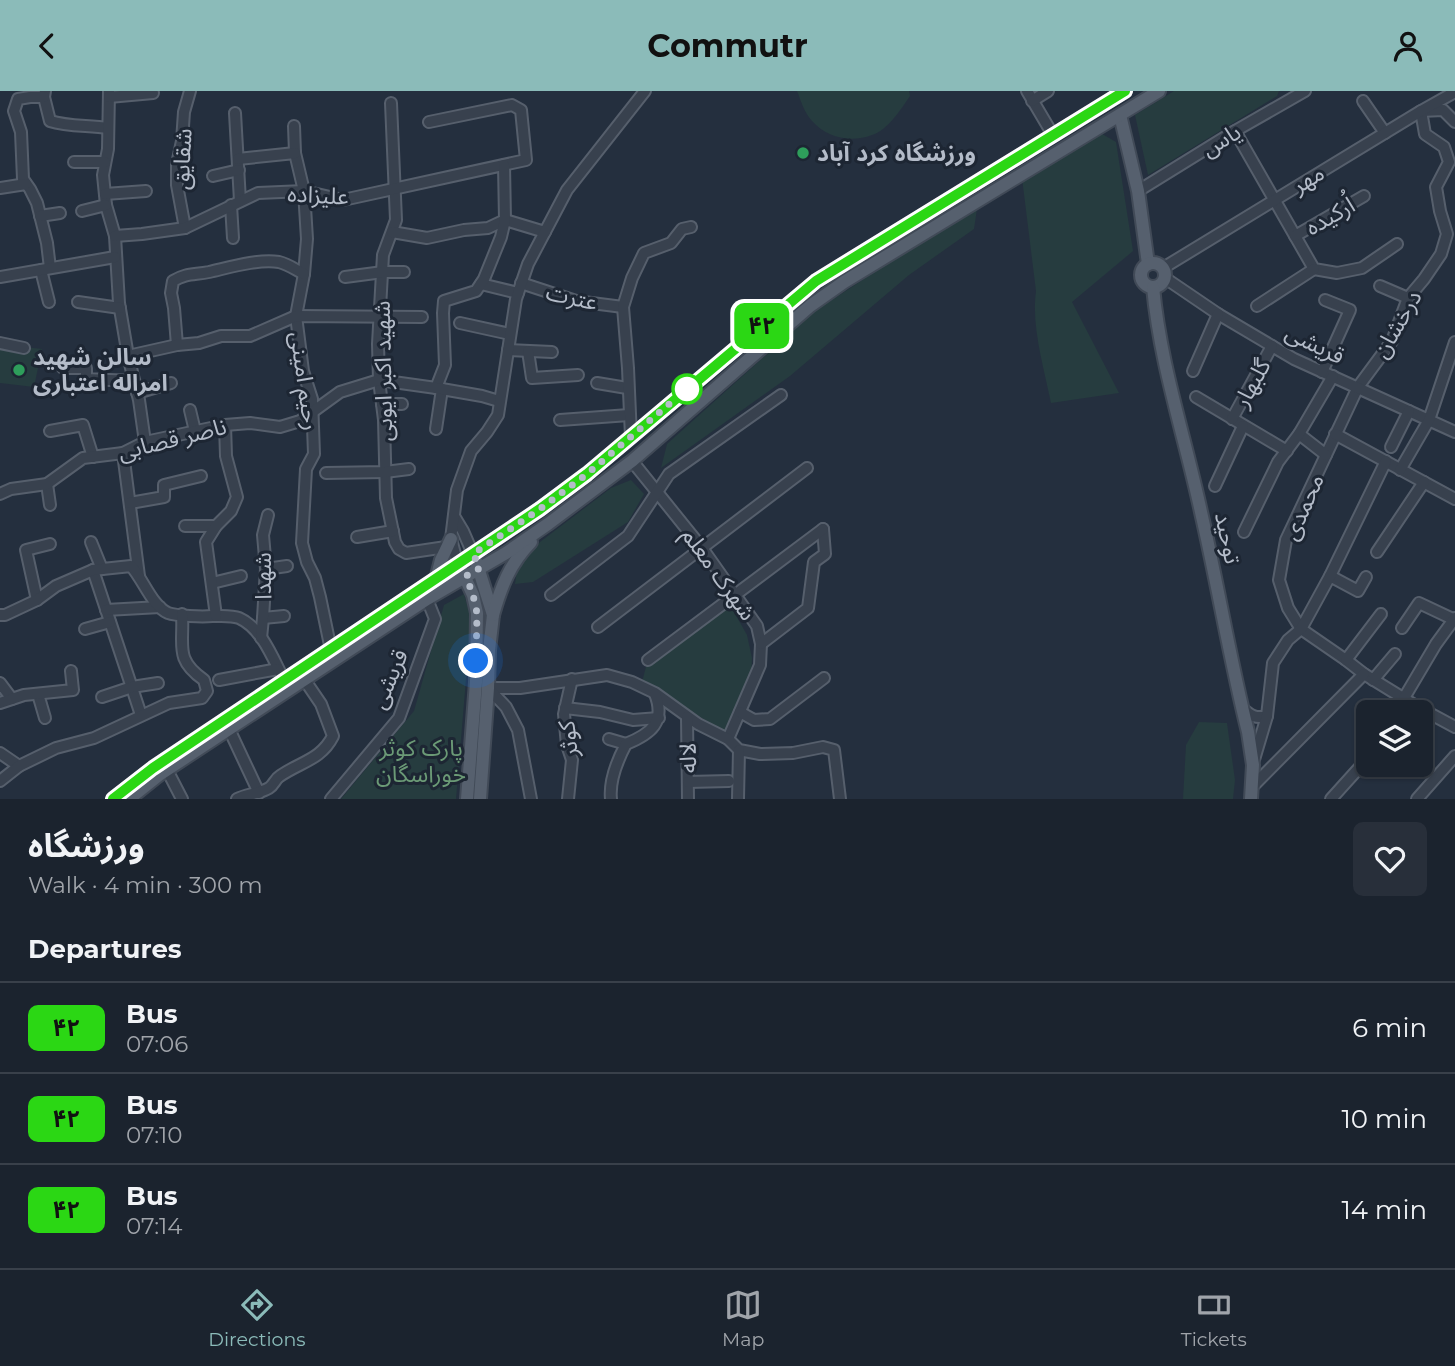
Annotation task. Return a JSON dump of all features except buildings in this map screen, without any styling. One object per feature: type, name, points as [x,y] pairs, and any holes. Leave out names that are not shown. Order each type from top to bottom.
[{"type":"main road","points":[[129,799],[167,769],[431,596],[462,571],[473,554],[587,474],[809,287],[1125,91]]},
{"type":"main road","points":[[113,799],[281,674],[331,650],[436,580],[480,568],[548,524],[632,461],[818,300],[856,274],[1159,91]]},
{"type":"main road","points":[[1120,115],[1138,191],[1148,264]]},
{"type":"main road","points":[[1153,263],[1164,273],[1163,283],[1153,288],[1143,283],[1141,278],[1148,264],[1153,263]]},
{"type":"main road","points":[[809,287],[818,300]]},
{"type":"main road","name":"توحید","points":[[1153,288],[1157,324],[1170,387],[1201,511],[1248,733],[1253,765],[1252,793]]},
{"type":"main road","points":[[480,799],[493,615],[500,590],[512,565],[548,524]]},
{"type":"main road","points":[[436,580],[448,543]]},
{"type":"main road","points":[[473,554],[480,568],[493,615]]},
{"type":"main road","points":[[462,571],[473,595],[477,618],[476,682],[467,799]]},
{"type":"main road","points":[[431,596],[456,590],[473,595]]},
{"type":"main road","points":[[477,618],[493,615]]},
{"type":"street","name":"شقایق","points":[[185,228],[177,185],[177,165],[184,112],[190,91]]},
{"type":"street","points":[[462,571],[448,543],[457,491],[471,451],[498,415],[510,334],[528,264],[567,190],[645,91]]},
{"type":"street","points":[[1048,91],[1030,96],[1053,135]]},
{"type":"street","name":"یاس","points":[[1138,191],[1305,91]]},
{"type":"street","name":"مهر","points":[[1164,273],[1274,200],[1455,92]]},
{"type":"street","points":[[145,442],[120,308],[115,236],[105,200],[103,175],[108,149],[109,94],[153,93]]},
{"type":"street","points":[[49,302],[45,269],[47,243],[37,203],[23,179],[21,131],[14,111],[18,99],[45,94],[51,121],[62,125],[108,128]]},
{"type":"street","points":[[1363,101],[1385,133]]},
{"type":"street","name":"شهید اکبر ایوبی","points":[[391,103],[396,220],[383,255],[378,344],[386,498],[393,531]]},
{"type":"street","name":"علیزاده","points":[[115,236],[185,228],[258,193],[304,191],[342,200],[526,160],[521,110],[512,105],[429,123]]},
{"type":"street","points":[[1421,111],[1443,110],[1455,122]]},
{"type":"street","name":"درخشان","points":[[1358,387],[1392,341],[1408,298],[1441,254],[1447,234],[1436,187],[1449,162],[1444,147],[1425,134],[1421,111]]},
{"type":"street","points":[[233,238],[238,165],[235,113]]},
{"type":"street","name":"رحیم امینی","points":[[294,126],[295,153],[304,191],[307,239],[296,316],[303,371],[312,399],[314,454],[306,468],[302,543],[315,578],[331,650]]},
{"type":"street","points":[[1235,131],[1314,269]]},
{"type":"street","points":[[213,176],[238,165],[295,153]]},
{"type":"street","points":[[74,162],[105,162]]},
{"type":"street","points":[[436,429],[439,388],[445,365],[444,301],[476,291],[481,283],[501,237],[505,220],[504,165]]},
{"type":"street","points":[[1443,174],[1455,177]]},
{"type":"street","points":[[0,188],[26,184]]},
{"type":"street","points":[[82,211],[105,200],[146,191]]},
{"type":"street","name":"اُرکیده","points":[[1295,236],[1364,196]]},
{"type":"street","points":[[40,216],[61,212]]},
{"type":"street","points":[[392,232],[427,238],[488,228],[505,220],[545,232]]},
{"type":"street","points":[[631,437],[623,307],[632,278],[644,253],[671,243],[682,229],[691,227]]},
{"type":"street","points":[[1257,306],[1314,269],[1338,273],[1362,268],[1396,244]]},
{"type":"street","points":[[0,277],[115,257]]},
{"type":"street","points":[[177,345],[170,293],[173,281],[184,274],[258,261],[282,263],[304,274]]},
{"type":"street","points":[[345,277],[404,272]]},
{"type":"street","name":"قریشی","points":[[1164,273],[1219,314],[1294,359],[1455,432]]},
{"type":"street","name":"عترت","points":[[481,283],[623,307]]},
{"type":"street","points":[[1381,286],[1408,298]]},
{"type":"street","points":[[1244,532],[1278,462],[1299,434],[1327,374],[1350,310],[1325,300]]},
{"type":"street","points":[[78,302],[120,308]]},
{"type":"street","points":[[1193,371],[1219,314]]},
{"type":"street","points":[[128,356],[198,343],[221,335],[250,336],[296,316],[422,317]]},
{"type":"street","points":[[460,323],[510,334]]},
{"type":"street","points":[[1400,470],[1429,420],[1455,342]]},
{"type":"street","points":[[0,343],[24,348]]},
{"type":"street","name":"گلبهار","points":[[1232,419],[1272,346]]},
{"type":"street","points":[[508,350],[552,352]]},
{"type":"street","points":[[528,351],[532,378],[578,375]]},
{"type":"street","points":[[63,368],[86,368],[86,380],[136,387],[171,383]]},
{"type":"street","points":[[379,380],[439,388],[499,401]]},
{"type":"street","name":"ناصر قصابی","points":[[47,484],[83,458],[123,453],[145,442],[225,425],[250,423],[280,427],[300,421],[340,392],[379,380]]},
{"type":"street","points":[[597,383],[627,388]]},
{"type":"street","name":"محمدی","points":[[1301,629],[1288,608],[1279,580],[1286,540],[1358,387]]},
{"type":"street","points":[[551,595],[628,536],[670,474],[781,395]]},
{"type":"street","points":[[1196,397],[1287,451]]},
{"type":"street","points":[[382,404],[402,404]]},
{"type":"street","points":[[190,410],[195,431]]},
{"type":"street","points":[[1391,447],[1409,411]]},
{"type":"street","points":[[560,420],[629,415]]},
{"type":"street","points":[[50,431],[83,425],[93,457]]},
{"type":"street","points":[[216,616],[206,543],[216,526],[231,511],[237,497],[226,456],[225,425]]},
{"type":"street","points":[[1215,487],[1243,426]]},
{"type":"street","points":[[1299,434],[1326,455]]},
{"type":"street","points":[[1335,434],[1455,499]]},
{"type":"street","points":[[123,453],[139,576]]},
{"type":"street","name":"شهرک معلم","points":[[632,461],[702,548],[757,627],[761,643],[760,665],[728,739]]},
{"type":"street","points":[[1253,765],[1267,716],[1273,663],[1288,641],[1301,629],[1386,461]]},
{"type":"street","points":[[598,627],[807,468]]},
{"type":"street","points":[[326,474],[409,469]]},
{"type":"street","points":[[130,503],[164,497],[164,485],[201,476]]},
{"type":"street","points":[[1377,552],[1424,482]]},
{"type":"street","points":[[0,494],[11,489],[47,484],[50,505]]},
{"type":"street","name":"شهدا","points":[[261,638],[266,569],[263,535],[268,515]]},
{"type":"street","points":[[454,516],[464,531],[473,554]]},
{"type":"street","points":[[185,526],[216,526]]},
{"type":"street","points":[[648,660],[822,529],[825,554],[814,562],[808,608],[761,643]]},
{"type":"street","points":[[357,537],[393,531],[394,542],[399,549],[406,552],[448,543]]},
{"type":"street","points":[[92,541],[106,610],[141,715]]},
{"type":"street","points":[[37,600],[26,550],[50,544]]},
{"type":"street","points":[[0,615],[37,600],[56,586],[98,570],[131,566],[152,599],[167,613],[237,617],[250,625],[261,638],[281,674],[219,680]]},
{"type":"street","points":[[266,569],[287,566]]},
{"type":"street","points":[[212,583],[242,576]]},
{"type":"street","points":[[1330,576],[1358,591],[1366,577]]},
{"type":"street","name":"قریشی","points":[[331,799],[400,718],[435,619],[431,596]]},
{"type":"street","points":[[1301,629],[1404,698],[1436,644],[1455,619],[1419,603],[1402,628]]},
{"type":"street","points":[[106,610],[160,607]]},
{"type":"street","points":[[0,781],[19,766],[56,748],[94,738],[169,703],[202,698],[207,691],[204,680],[184,662],[181,650],[182,614]]},
{"type":"street","points":[[1346,660],[1381,614]]},
{"type":"street","points":[[263,618],[284,616]]},
{"type":"street","points":[[85,629],[110,622]]},
{"type":"street","points":[[1252,793],[1395,654]]},
{"type":"street","points":[[0,703],[24,695],[73,690],[71,671]]},
{"type":"street","points":[[488,688],[520,688],[607,675],[632,682],[728,739],[739,750],[760,754],[793,753],[823,747],[834,750],[840,799]]},
{"type":"street","points":[[740,712],[754,720],[771,719],[824,678]]},
{"type":"street","points":[[239,798],[272,787],[277,777],[310,761],[330,744],[333,736],[321,704],[304,679]]},
{"type":"street","name":"کوثر","points":[[568,799],[572,760],[567,745],[564,714],[572,679]]},
{"type":"street","points":[[0,683],[12,699]]},
{"type":"street","points":[[102,697],[132,687],[158,683]]},
{"type":"street","points":[[488,688],[506,708],[518,730],[531,799]]},
{"type":"street","points":[[609,739],[626,744],[649,731],[659,718],[660,705],[654,693]]},
{"type":"street","points":[[38,694],[45,718]]},
{"type":"street","points":[[565,708],[634,720],[659,718]]},
{"type":"street","points":[[1242,708],[1254,717],[1267,716]]},
{"type":"street","name":"لاله","points":[[687,717],[688,799]]},
{"type":"street","points":[[1433,718],[1455,727]]},
{"type":"street","points":[[229,729],[259,793]]},
{"type":"street","points":[[611,799],[610,788],[614,772],[626,744]]},
{"type":"street","points":[[738,799],[739,750]]},
{"type":"street","points":[[0,753],[19,766]]},
{"type":"street","points":[[1417,799],[1455,756]]},
{"type":"street","points":[[167,769],[182,799]]},
{"type":"street","points":[[1331,799],[1356,771]]},
{"type":"street","points":[[688,782],[729,781]]},
{"type":"street","points":[[272,787],[275,799]]},
{"type":"green space","points":[[797,91],[909,91],[910,96],[894,119],[883,129],[864,137],[848,139],[832,135],[818,127],[807,114]]},
{"type":"green space","points":[[1174,91],[1279,91],[1277,96],[1148,175],[1135,115]]},
{"type":"green space","points":[[1097,131],[1116,142],[1133,251],[1072,302],[1119,393],[1051,403],[1035,318],[1036,291],[1022,178]]},
{"type":"green space","points":[[977,209],[974,229],[909,275],[790,376],[661,468],[667,444],[815,311],[933,234]]},
{"type":"green space","name":"سالن شهید امراله اعتباری","points":[[0,344],[42,349],[34,387],[0,383]]},
{"type":"green space","points":[[631,480],[644,494],[628,522],[533,582],[515,584],[517,570],[540,542],[611,488]]},
{"type":"green space","name":"پارک کوثر خوراسگان","points":[[464,594],[471,619],[456,799],[341,799],[414,711],[444,605]]},
{"type":"green space","points":[[729,603],[747,635],[752,658],[751,676],[725,732],[642,682],[647,663]]},
{"type":"green space","points":[[1199,722],[1227,723],[1235,780],[1233,799],[1183,799],[1186,745]]},
{"type":"bus line","name":"۴۲","points":[[113,799],[153,768],[540,509],[587,474],[816,281],[1125,91]]},
{"type":"place","name":"ورزشگاه کرد آباد","points":[[803,153]]},
{"type":"place","name":"سالن شهید امراله اعتباری","points":[[19,370]]},
{"type":"route","points":[[476,661],[477,613],[466,576],[480,568],[473,554],[587,474],[687,389]]}]
